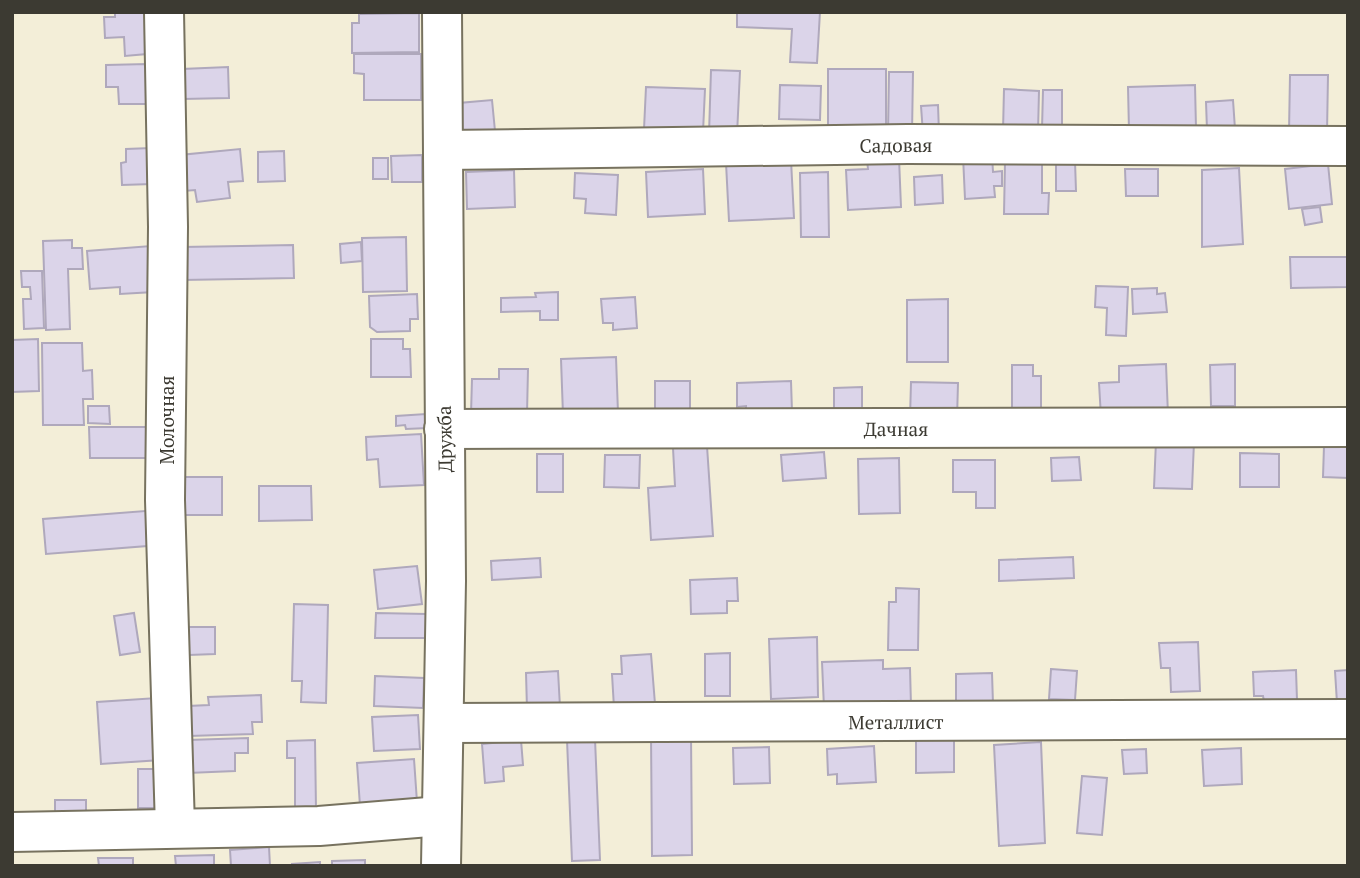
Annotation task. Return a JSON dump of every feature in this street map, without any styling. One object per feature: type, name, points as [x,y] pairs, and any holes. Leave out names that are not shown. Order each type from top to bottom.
[{"type":"street","name":"Молочная","points":[[164,12],[168,227],[165,500],[175,827]]},
{"type":"street","name":"Дружба","points":[[441,866],[444,723],[442,12]]},
{"type":"street","name":"Садовая","points":[[443,150],[895,144],[1348,146]]},
{"type":"street","name":"Дачная","points":[[444,429],[1348,428]]},
{"type":"street","name":"Металлист","points":[[444,723],[1348,719]]},
{"type":"street","points":[[12,832],[319,826],[440,816]]},
{"type":"building","points":[[115,12],[145,12],[147,54],[125,56],[124,37],[105,38],[104,17],[115,17]]},
{"type":"building","points":[[737,12],[820,12],[817,63],[790,62],[792,29],[737,27]]},
{"type":"building","points":[[419,13],[419,52],[352,53],[352,23],[359,23],[359,14]]},
{"type":"building","points":[[354,54],[421,54],[421,100],[364,100],[364,74],[354,73]]},
{"type":"building","points":[[147,64],[148,104],[119,104],[118,87],[106,87],[106,65]]},
{"type":"building","points":[[228,67],[229,98],[183,99],[182,69]]},
{"type":"building","points":[[828,69],[886,69],[886,130],[828,130]]},
{"type":"building","points":[[711,70],[740,71],[737,135],[709,134]]},
{"type":"building","points":[[889,72],[913,72],[912,134],[888,133]]},
{"type":"building","points":[[1290,75],[1328,75],[1327,133],[1289,132]]},
{"type":"building","points":[[780,85],[821,86],[820,120],[779,119]]},
{"type":"building","points":[[1195,85],[1196,128],[1129,131],[1128,87]]},
{"type":"building","points":[[646,87],[705,89],[703,132],[644,129]]},
{"type":"building","points":[[1004,89],[1039,91],[1038,132],[1003,131]]},
{"type":"building","points":[[1043,90],[1062,90],[1062,129],[1042,129]]},
{"type":"building","points":[[492,100],[495,131],[462,135],[459,103]]},
{"type":"building","points":[[1233,100],[1235,129],[1207,130],[1206,102]]},
{"type":"building","points":[[938,105],[939,133],[923,134],[921,106]]},
{"type":"building","points":[[151,148],[152,184],[122,185],[121,163],[126,162],[126,149]]},
{"type":"building","points":[[240,149],[243,181],[228,182],[230,198],[197,202],[195,190],[184,191],[180,155]]},
{"type":"building","points":[[284,151],[285,181],[258,182],[258,152]]},
{"type":"building","points":[[422,155],[422,182],[392,182],[391,156]]},
{"type":"building","points":[[992,155],[993,172],[1002,171],[1002,186],[994,186],[995,197],[965,199],[963,156]]},
{"type":"building","points":[[373,158],[388,158],[388,179],[373,179]]},
{"type":"building","points":[[899,158],[901,207],[848,210],[846,170],[868,169],[867,160]]},
{"type":"building","points":[[791,160],[794,218],[729,221],[726,163]]},
{"type":"building","points":[[1075,161],[1076,191],[1056,191],[1056,162]]},
{"type":"building","points":[[1005,162],[1042,162],[1042,193],[1049,193],[1048,214],[1004,214]]},
{"type":"building","points":[[1328,164],[1332,204],[1289,209],[1285,169]]},
{"type":"building","points":[[1239,168],[1243,244],[1202,247],[1202,170]]},
{"type":"building","points":[[703,169],[705,214],[648,217],[646,172]]},
{"type":"building","points":[[1125,169],[1158,169],[1158,196],[1126,196]]},
{"type":"building","points":[[514,170],[515,207],[467,209],[466,172]]},
{"type":"building","points":[[828,172],[829,237],[801,237],[800,173]]},
{"type":"building","points":[[575,173],[618,175],[616,215],[585,213],[586,199],[574,198]]},
{"type":"building","points":[[942,175],[943,203],[915,205],[914,177]]},
{"type":"building","points":[[1320,207],[1322,222],[1305,225],[1302,209]]},
{"type":"building","points":[[406,237],[407,291],[363,292],[362,238]]},
{"type":"building","points":[[72,240],[72,248],[82,248],[83,269],[68,269],[70,329],[46,330],[43,241]]},
{"type":"building","points":[[361,242],[362,261],[341,263],[340,244]]},
{"type":"building","points":[[293,245],[294,278],[182,280],[182,247]]},
{"type":"building","points":[[151,246],[154,292],[120,294],[120,287],[90,289],[87,251]]},
{"type":"building","points":[[1290,257],[1348,257],[1348,287],[1291,288]]},
{"type":"building","points":[[21,271],[42,271],[44,328],[24,329],[23,299],[31,299],[30,287],[22,287]]},
{"type":"building","points":[[1096,286],[1128,287],[1126,336],[1106,335],[1107,308],[1095,307]]},
{"type":"building","points":[[1157,288],[1157,294],[1165,293],[1167,312],[1133,314],[1132,289]]},
{"type":"building","points":[[558,292],[558,320],[540,320],[540,311],[501,312],[501,298],[536,297],[535,293]]},
{"type":"building","points":[[417,294],[418,319],[410,319],[410,331],[377,332],[370,327],[369,296]]},
{"type":"building","points":[[635,297],[637,328],[613,330],[613,323],[603,323],[601,299]]},
{"type":"building","points":[[948,299],[948,362],[907,362],[907,300]]},
{"type":"building","points":[[38,339],[39,391],[12,392],[12,340]]},
{"type":"building","points":[[371,339],[403,339],[403,349],[410,349],[411,377],[371,377]]},
{"type":"building","points":[[42,343],[82,343],[83,371],[92,370],[93,399],[83,399],[84,425],[43,425]]},
{"type":"building","points":[[616,357],[618,413],[563,415],[561,359]]},
{"type":"building","points":[[1166,364],[1168,415],[1101,417],[1099,383],[1119,382],[1119,366]]},
{"type":"building","points":[[1235,364],[1235,406],[1211,406],[1210,365]]},
{"type":"building","points":[[1012,365],[1033,365],[1033,376],[1041,376],[1041,412],[1012,412]]},
{"type":"building","points":[[499,369],[528,369],[527,414],[471,414],[472,379],[499,379]]},
{"type":"building","points":[[655,381],[690,381],[690,410],[655,409]]},
{"type":"building","points":[[791,381],[792,412],[746,414],[746,406],[737,407],[737,383]]},
{"type":"building","points":[[911,382],[958,383],[957,419],[910,418]]},
{"type":"building","points":[[862,387],[862,418],[834,419],[834,388]]},
{"type":"building","points":[[88,406],[109,406],[110,424],[88,423]]},
{"type":"building","points":[[426,414],[428,428],[406,429],[405,425],[396,426],[396,416]]},
{"type":"building","points":[[89,427],[150,427],[150,458],[90,458]]},
{"type":"building","points":[[421,434],[424,485],[380,487],[378,459],[367,460],[366,437]]},
{"type":"building","points":[[1156,441],[1194,442],[1192,489],[1154,488]]},
{"type":"building","points":[[707,446],[713,536],[651,540],[648,488],[675,486],[673,448]]},
{"type":"building","points":[[1324,446],[1348,446],[1348,478],[1323,477]]},
{"type":"building","points":[[824,452],[826,478],[783,481],[781,455]]},
{"type":"building","points":[[1240,453],[1279,454],[1279,487],[1240,487]]},
{"type":"building","points":[[537,454],[563,454],[563,492],[537,492]]},
{"type":"building","points":[[605,455],[640,455],[639,488],[604,487]]},
{"type":"building","points":[[1079,457],[1081,480],[1052,481],[1051,458]]},
{"type":"building","points":[[899,458],[900,513],[859,514],[858,459]]},
{"type":"building","points":[[953,460],[995,460],[995,508],[976,508],[976,492],[953,492]]},
{"type":"building","points":[[172,477],[222,477],[222,515],[179,515]]},
{"type":"building","points":[[259,486],[311,486],[312,520],[259,521]]},
{"type":"building","points":[[158,510],[160,545],[46,554],[43,519]]},
{"type":"building","points":[[1073,557],[1074,578],[999,581],[999,560]]},
{"type":"building","points":[[540,558],[541,577],[492,580],[491,561]]},
{"type":"building","points":[[417,566],[422,604],[378,609],[374,570]]},
{"type":"building","points":[[737,578],[738,601],[727,601],[727,613],[691,614],[690,580]]},
{"type":"building","points":[[896,588],[919,589],[918,650],[888,650],[889,602],[896,602]]},
{"type":"building","points":[[294,604],[328,605],[326,703],[301,702],[302,681],[292,681]]},
{"type":"building","points":[[134,613],[140,652],[120,655],[114,616]]},
{"type":"building","points":[[376,613],[427,614],[427,638],[375,638]]},
{"type":"building","points":[[188,627],[215,627],[215,654],[189,655]]},
{"type":"building","points":[[817,637],[818,697],[771,699],[769,639]]},
{"type":"building","points":[[1198,642],[1200,691],[1171,692],[1170,668],[1161,668],[1159,643]]},
{"type":"building","points":[[730,653],[730,696],[705,696],[705,654]]},
{"type":"building","points":[[651,654],[655,704],[614,708],[612,674],[622,674],[621,656]]},
{"type":"building","points":[[883,660],[883,669],[910,668],[911,706],[824,708],[822,662]]},
{"type":"building","points":[[1051,669],[1077,671],[1075,700],[1049,699]]},
{"type":"building","points":[[1296,670],[1297,700],[1264,701],[1263,696],[1254,696],[1253,672]]},
{"type":"building","points":[[1348,670],[1348,703],[1337,703],[1335,671]]},
{"type":"building","points":[[558,671],[560,707],[527,709],[526,673]]},
{"type":"building","points":[[992,673],[993,704],[956,705],[956,674]]},
{"type":"building","points":[[375,676],[424,678],[423,708],[374,706]]},
{"type":"building","points":[[261,695],[262,722],[252,722],[253,734],[189,736],[188,706],[209,705],[208,697]]},
{"type":"building","points":[[157,698],[161,760],[101,764],[97,702]]},
{"type":"building","points":[[418,715],[420,749],[374,751],[372,717]]},
{"type":"building","points":[[691,733],[692,855],[652,856],[651,734]]},
{"type":"building","points":[[916,736],[954,736],[954,772],[916,773]]},
{"type":"building","points":[[248,738],[248,753],[235,753],[235,771],[188,773],[188,740]]},
{"type":"building","points":[[595,739],[600,860],[572,861],[567,740]]},
{"type":"building","points":[[315,740],[316,809],[295,809],[295,758],[287,758],[287,741]]},
{"type":"building","points":[[521,740],[523,765],[503,767],[504,781],[485,783],[482,744]]},
{"type":"building","points":[[1041,742],[1045,843],[999,846],[994,745]]},
{"type":"building","points":[[874,746],[876,782],[837,784],[837,774],[828,775],[827,749]]},
{"type":"building","points":[[769,747],[770,783],[734,784],[733,748]]},
{"type":"building","points":[[1241,748],[1242,784],[1204,786],[1202,750]]},
{"type":"building","points":[[1146,749],[1147,773],[1124,774],[1122,750]]},
{"type":"building","points":[[414,759],[417,802],[360,806],[357,763]]},
{"type":"building","points":[[138,769],[166,769],[166,808],[138,808]]},
{"type":"building","points":[[1082,776],[1107,778],[1102,835],[1077,833]]},
{"type":"building","points":[[55,800],[86,800],[86,822],[55,822]]},
{"type":"building","points":[[269,847],[270,866],[231,866],[230,850]]},
{"type":"building","points":[[214,855],[214,866],[176,866],[175,856]]},
{"type":"building","points":[[98,858],[133,858],[133,866],[99,866]]},
{"type":"building","points":[[365,860],[365,866],[332,866],[332,861]]},
{"type":"building","points":[[320,862],[320,866],[292,866],[292,864]]}]
